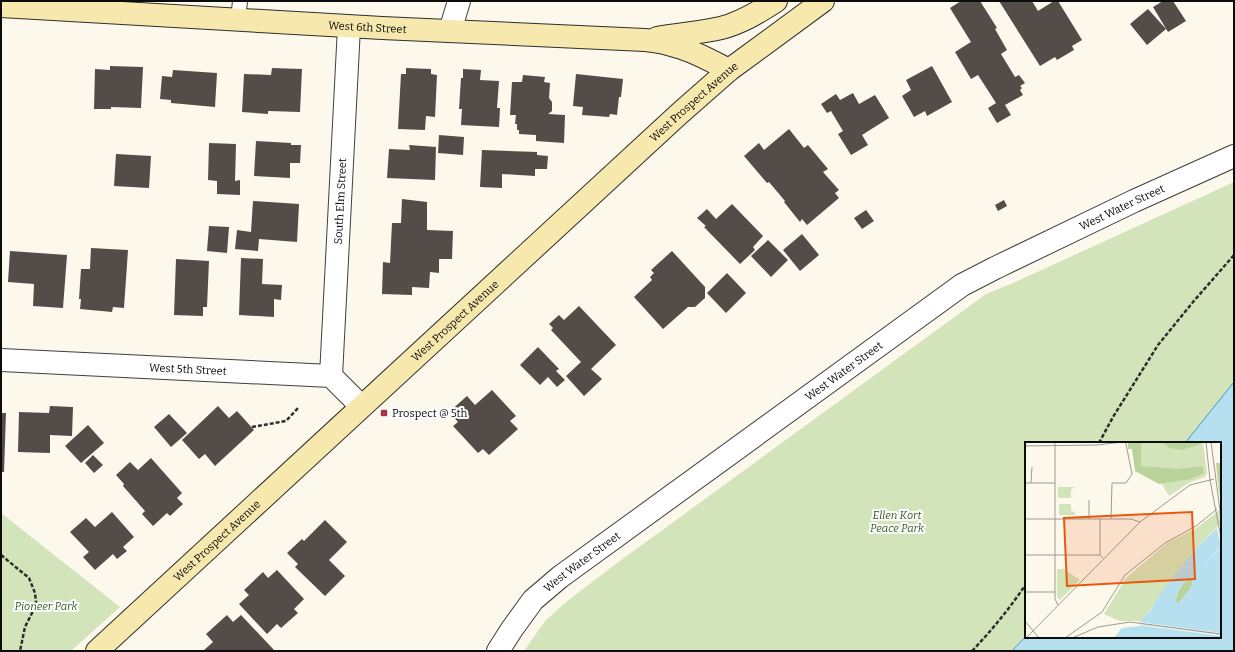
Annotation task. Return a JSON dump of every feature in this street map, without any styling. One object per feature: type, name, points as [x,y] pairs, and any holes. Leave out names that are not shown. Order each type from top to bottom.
[{"type":"main road","points":[[645,40],[720,28],[740,22],[776,1]]},
{"type":"main road","name":"West Prospect Avenue","points":[[97,651],[679,114],[729,70],[823,1]]},
{"type":"main road","name":"West 6th Street","points":[[1,6],[239,10],[349,27],[645,40],[679,47],[695,53],[729,70]]},
{"type":"street","points":[[450,31],[460,1]]},
{"type":"street","name":"South Elm Street","points":[[331,376],[349,27]]},
{"type":"street","name":"West Water Street","points":[[498,651],[533,600],[560,577],[962,285],[1134,201],[1234,156]]},
{"type":"street","name":"West 5th Street","points":[[1,360],[331,376]]},
{"type":"street","points":[[331,376],[361,406]]},
{"type":"path","points":[[1100,442],[1113,417],[1158,345],[1234,255]]},
{"type":"path","points":[[252,427],[286,421],[299,407]]},
{"type":"path","points":[[1,555],[29,578],[35,593],[36,602],[25,627],[20,651]]},
{"type":"path","points":[[972,651],[1016,600],[1025,586]]},
{"type":"green space","name":"Ellen Kort Peace Park","points":[[1234,182],[1234,382],[1186,442],[1025,442],[1025,637],[1012,651],[524,651],[545,621],[566,602],[613,566],[986,294]]},
{"type":"green space","name":"Pioneer Park","points":[[1,513],[120,607],[71,651],[1,651]]},
{"type":"water","points":[[1234,382],[1234,651],[1012,651],[1025,637],[1221,638],[1221,442],[1186,442]]},
{"type":"building","points":[[961,1],[980,1],[997,28],[995,29],[1007,50],[1001,54],[1015,77],[1019,75],[1025,83],[1020,86],[1022,88],[1020,90],[1023,95],[1005,105],[1011,115],[997,123],[988,108],[996,103],[978,75],[971,79],[955,52],[971,42],[950,8]]},
{"type":"building","points":[[999,1],[1032,1],[1038,11],[1054,1],[1058,1],[1082,40],[1072,46],[1074,50],[1057,60],[1055,57],[1040,66]]},
{"type":"building","points":[[1163,1],[1173,1],[1186,21],[1168,32],[1153,7]]},
{"type":"building","points":[[1148,9],[1166,29],[1147,45],[1130,24]]},
{"type":"building","points":[[110,66],[143,67],[141,108],[111,107],[111,109],[94,109],[95,69],[110,70]]},
{"type":"building","points":[[932,66],[952,102],[927,116],[925,111],[914,117],[902,96],[911,90],[906,80]]},
{"type":"building","points":[[272,68],[302,69],[300,112],[268,111],[268,114],[242,112],[244,74],[271,75]]},
{"type":"building","points":[[406,68],[431,69],[431,74],[437,75],[435,117],[426,116],[425,130],[398,129],[401,74],[406,74]]},
{"type":"building","points":[[463,69],[481,70],[480,80],[499,81],[497,108],[500,108],[499,127],[461,125],[462,109],[459,109]]},
{"type":"building","points":[[173,70],[217,73],[215,107],[171,103],[171,100],[160,99],[162,76],[172,77]]},
{"type":"building","points":[[576,74],[623,79],[617,115],[610,114],[609,117],[582,115],[583,107],[573,106]]},
{"type":"building","points":[[523,75],[545,77],[544,82],[550,83],[549,98],[552,102],[552,111],[548,114],[565,115],[564,143],[536,141],[536,135],[519,134],[517,124],[515,124],[516,115],[510,115],[512,82],[522,82]]},
{"type":"building","points":[[853,93],[859,104],[875,95],[889,118],[862,135],[868,145],[851,155],[838,134],[843,131],[831,111],[827,113],[821,104],[836,94],[840,100]]},
{"type":"building","points":[[789,129],[804,148],[808,145],[828,169],[823,172],[839,190],[835,193],[839,198],[807,225],[802,219],[800,222],[769,182],[767,183],[744,156],[759,143],[764,150]]},
{"type":"building","points":[[439,135],[464,137],[463,155],[438,153]]},
{"type":"building","points":[[256,141],[301,145],[300,163],[290,163],[290,178],[254,176]]},
{"type":"building","points":[[209,143],[236,144],[235,181],[240,180],[240,195],[217,194],[217,181],[208,180]]},
{"type":"building","points":[[409,145],[436,147],[435,180],[387,178],[389,149],[410,150]]},
{"type":"building","points":[[482,150],[537,152],[537,155],[548,156],[547,169],[535,169],[535,176],[502,174],[502,188],[480,187]]},
{"type":"building","points":[[116,154],[151,156],[149,188],[114,186]]},
{"type":"building","points":[[402,199],[427,202],[427,230],[453,231],[452,259],[439,259],[439,273],[430,272],[429,288],[412,287],[412,295],[382,294],[383,262],[390,263],[392,223],[401,223]]},
{"type":"building","points":[[1004,200],[1007,206],[998,211],[995,205]]},
{"type":"building","points":[[253,201],[299,204],[297,242],[259,239],[258,251],[235,249],[237,230],[251,232]]},
{"type":"building","points":[[732,204],[763,236],[753,247],[755,250],[740,264],[697,218],[707,209],[716,219]]},
{"type":"building","points":[[866,210],[874,221],[862,229],[854,218]]},
{"type":"building","points":[[209,226],[229,227],[227,253],[207,251]]},
{"type":"building","points":[[802,234],[819,255],[800,271],[783,250]]},
{"type":"building","points":[[768,240],[788,260],[771,277],[751,256]]},
{"type":"building","points":[[91,248],[128,250],[124,308],[113,307],[112,312],[80,309],[81,299],[79,299],[81,269],[90,269]]},
{"type":"building","points":[[10,251],[67,255],[63,308],[33,306],[34,284],[8,282]]},
{"type":"building","points":[[672,251],[705,287],[705,298],[695,307],[688,307],[663,329],[634,297],[652,280],[650,277],[654,273],[651,270]]},
{"type":"building","points":[[241,258],[263,259],[262,284],[282,285],[281,300],[274,299],[274,317],[239,315]]},
{"type":"building","points":[[176,259],[209,261],[207,307],[203,307],[203,316],[174,315]]},
{"type":"building","points":[[727,273],[746,293],[726,313],[707,293]]},
{"type":"building","points":[[579,306],[616,345],[591,369],[602,379],[584,396],[566,376],[581,362],[551,330],[553,328],[549,324],[559,315],[564,320]]},
{"type":"building","points":[[538,347],[559,369],[556,371],[565,380],[557,387],[548,377],[540,385],[520,365]]},
{"type":"building","points":[[492,390],[516,416],[510,421],[518,429],[489,455],[483,449],[478,453],[453,426],[458,422],[449,412],[467,396],[475,405]]},
{"type":"building","points":[[50,406],[73,407],[72,436],[50,435],[50,453],[18,452],[19,412],[49,413]]},
{"type":"building","points":[[218,406],[229,418],[237,411],[254,430],[215,466],[205,454],[199,459],[182,440]]},
{"type":"building","points":[[1,413],[6,413],[4,472],[1,472]]},
{"type":"building","points":[[169,414],[187,433],[171,447],[154,427]]},
{"type":"building","points":[[88,425],[104,443],[81,463],[65,446]]},
{"type":"building","points":[[93,455],[103,465],[94,473],[85,463]]},
{"type":"building","points":[[151,458],[182,493],[177,498],[183,504],[170,516],[167,513],[153,526],[142,514],[145,511],[123,486],[124,484],[116,475],[130,462],[138,470]]},
{"type":"building","points":[[112,512],[134,537],[123,547],[127,551],[117,559],[113,554],[95,570],[83,557],[89,552],[70,532],[86,518],[95,527]]},
{"type":"building","points":[[325,520],[347,542],[329,560],[345,576],[325,596],[295,567],[298,564],[287,553],[302,539],[304,541]]},
{"type":"building","points":[[277,570],[304,599],[294,609],[298,613],[281,628],[277,624],[267,634],[239,604],[249,595],[244,590],[263,572],[268,578]]},
{"type":"building","points":[[227,615],[233,622],[241,615],[275,651],[203,651],[213,642],[206,634]]},
{"type":"place","name":"Prospect @ 5th","points":[[384,413]]}]
